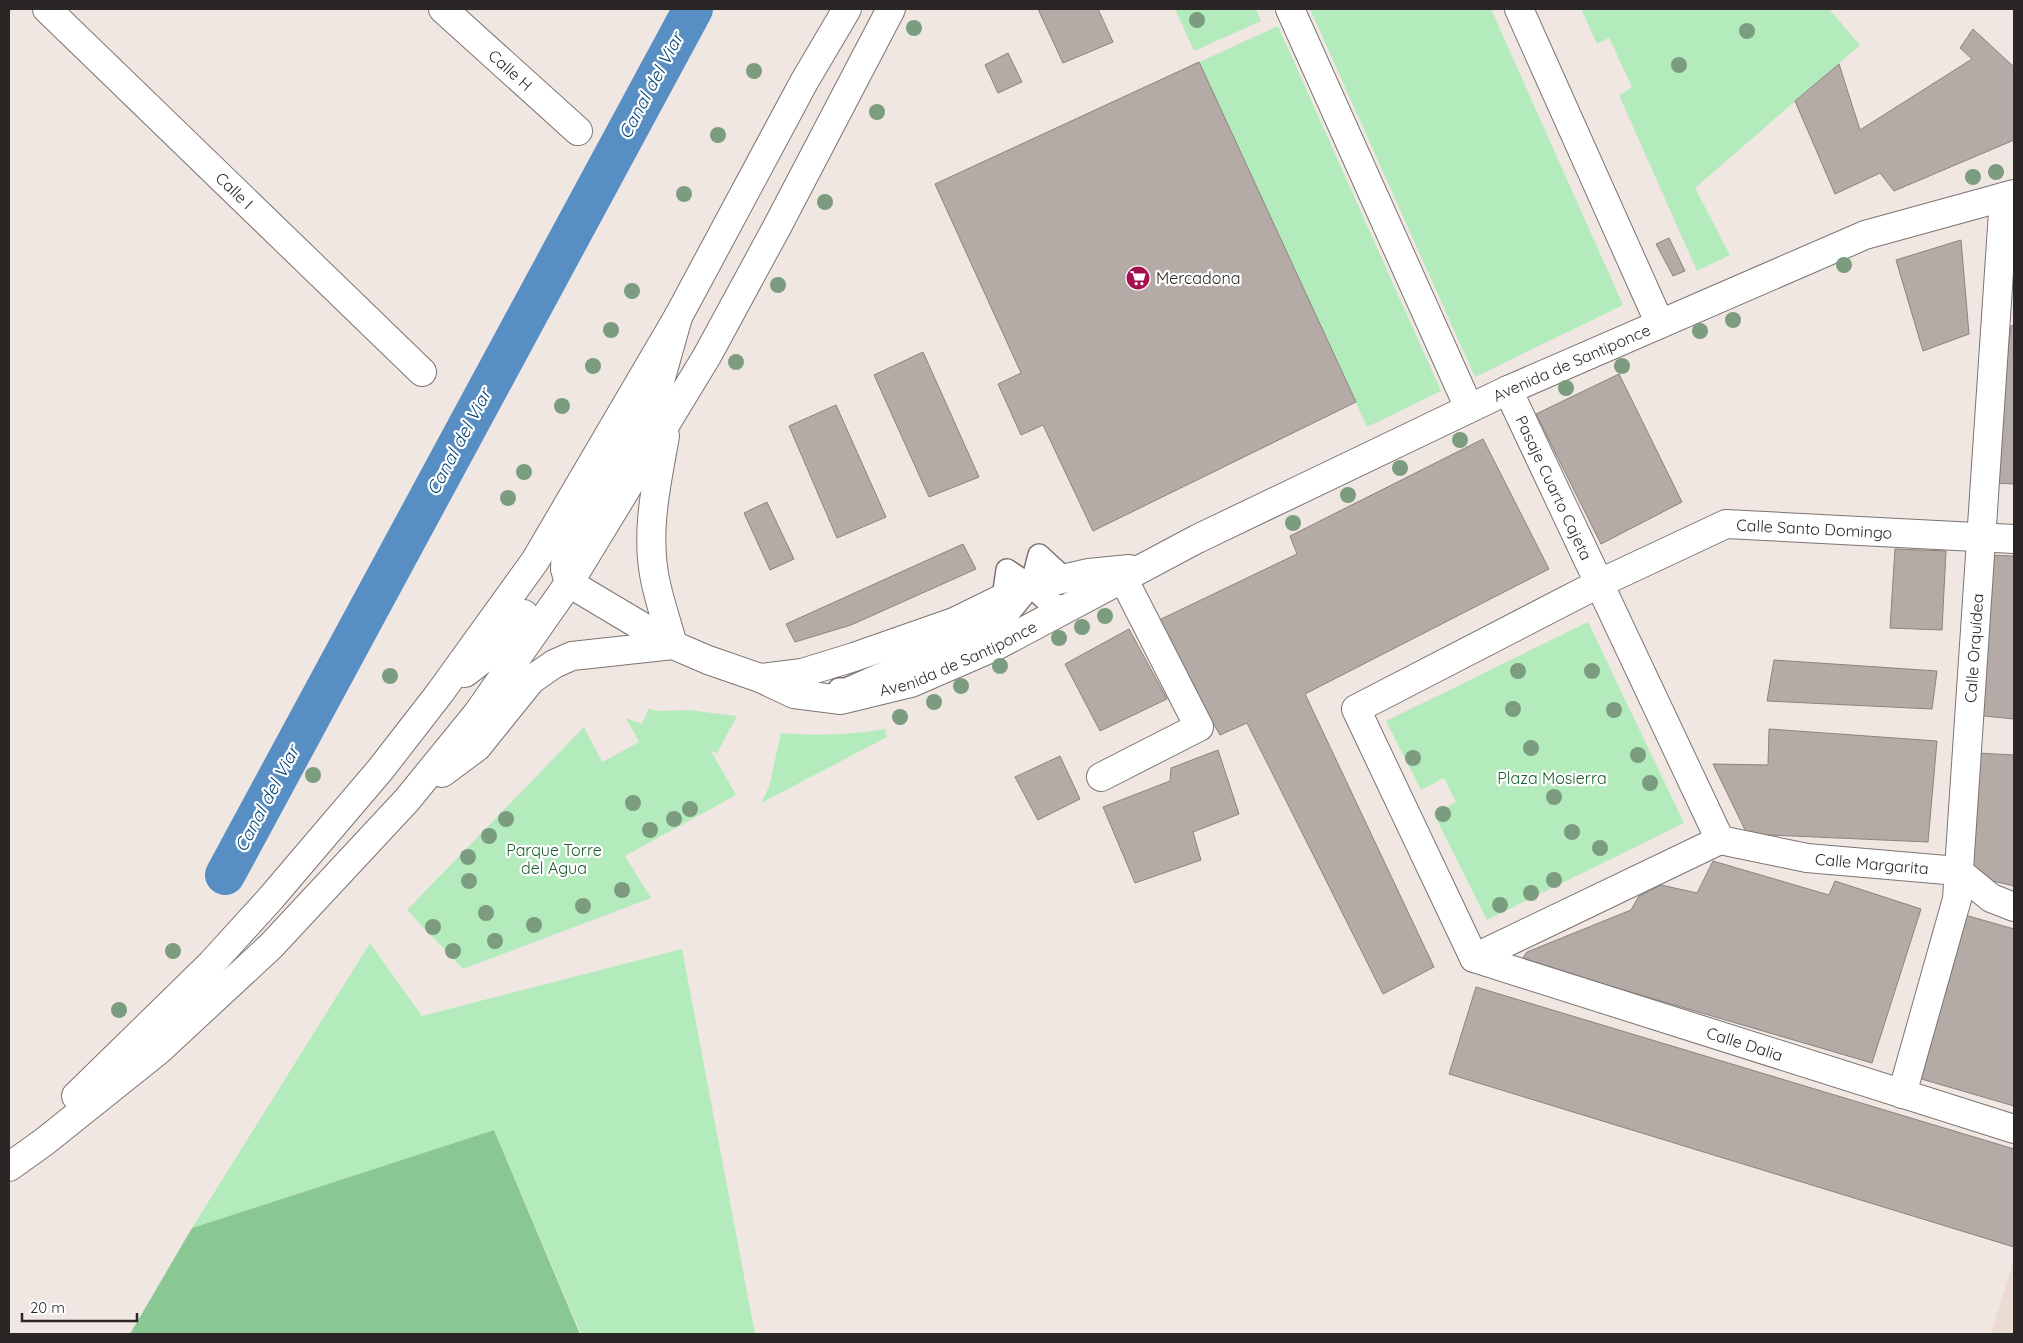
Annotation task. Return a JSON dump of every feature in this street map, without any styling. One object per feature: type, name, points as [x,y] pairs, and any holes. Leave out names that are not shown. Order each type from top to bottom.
[{"type":"street","name":"Calle I","points":[[47,9],[422,372]]},
{"type":"street","name":"Calle H","points":[[443,9],[578,132]]},
{"type":"street","points":[[9,1162],[212,964],[380,770],[439,694],[535,561],[678,317],[804,82],[847,9]]},
{"type":"street","points":[[9,1167],[44,1142],[160,1050],[270,946],[408,800],[477,714],[569,583],[706,356],[777,227],[891,9]]},
{"type":"street","points":[[1290,9],[1469,408]]},
{"type":"street","points":[[1519,9],[1660,324]]},
{"type":"street","name":"Avenida de Santiponce","points":[[569,583],[673,645],[708,660],[760,678],[794,694],[841,700],[911,683],[994,647],[1197,539],[1508,390],[1865,235],[2009,196]]},
{"type":"street","name":"Calle Orquídea","points":[[1902,1094],[1957,899],[1981,536],[2009,196]]},
{"type":"street","points":[[569,583],[565,569],[566,548],[656,399],[678,317]]},
{"type":"street","name":"Pasaje Cuarto Cajeta","points":[[1508,390],[1598,584]]},
{"type":"street","points":[[408,800],[477,747],[531,680],[554,664],[572,656],[673,645],[654,574],[651,546],[654,498],[667,422]]},
{"type":"street","name":"Calle Santo Domingo","points":[[1598,584],[1726,524],[2014,539]]},
{"type":"street","points":[[1101,777],[1199,727],[1133,572]]},
{"type":"street","name":"Avenida de Santiponce","points":[[760,678],[802,673],[854,657],[954,622],[1003,597],[1032,586],[1089,573],[1133,572]]},
{"type":"street","points":[[439,694],[504,643],[537,597],[552,587],[569,583]]},
{"type":"street","points":[[1598,584],[1720,840],[1474,958],[1356,709],[1598,584]]},
{"type":"street","name":"Calle Margarita","points":[[1720,840],[1807,858],[1958,871]]},
{"type":"street","points":[[1958,871],[1991,898],[2014,906]]},
{"type":"street","name":"Calle Dalia","points":[[1474,958],[2014,1129]]},
{"type":"lane","points":[[794,694],[846,689],[1004,619],[1032,586],[1039,555],[1065,578]]},
{"type":"lane","points":[[1003,597],[1007,570],[1032,586],[1046,600],[1066,609]]},
{"type":"shaded area","points":[[2014,1259],[2014,1334],[1991,1334]]},
{"type":"green space","points":[[1175,9],[1256,9],[1261,21],[1194,51]]},
{"type":"green space","points":[[1310,9],[1491,9],[1623,305],[1475,377]]},
{"type":"green space","points":[[1581,9],[1829,9],[1860,45],[1695,188],[1730,255],[1697,271],[1619,95],[1632,87],[1609,38],[1597,44]]},
{"type":"green space","points":[[1278,26],[1441,391],[1367,427],[1199,62]]},
{"type":"green space","name":"Plaza Mosierra","points":[[1588,622],[1684,823],[1487,920],[1434,814],[1456,802],[1444,778],[1421,790],[1386,721]]},
{"type":"green space","name":"Parque Torre del Agua","points":[[649,708],[656,711],[688,710],[737,716],[717,753],[711,751],[736,795],[625,856],[651,898],[463,969],[407,910],[584,727],[602,762],[639,742],[626,718],[642,724]]},
{"type":"green space","points":[[885,729],[887,737],[761,803],[769,787],[781,733],[859,733]]},
{"type":"green space","points":[[370,943],[422,1016],[682,949],[755,1334],[581,1334],[494,1130],[192,1228]]},
{"type":"green space","points":[[494,1130],[580,1334],[130,1334],[192,1228]]},
{"type":"building","points":[[1038,9],[1098,9],[1113,42],[1063,63]]},
{"type":"building","points":[[1973,29],[2014,67],[2014,140],[1894,191],[1880,173],[1835,194],[1795,101],[1839,64],[1860,130],[1972,59],[1960,48]]},
{"type":"building","points":[[1008,53],[1022,82],[998,93],[985,65]]},
{"type":"building","name":"Mercadona","points":[[1199,62],[1356,402],[1093,531],[1043,425],[1021,435],[998,384],[1021,373],[935,184]]},
{"type":"building","points":[[1669,238],[1685,271],[1673,276],[1656,244]]},
{"type":"building","points":[[1961,240],[1969,334],[1923,351],[1896,260]]},
{"type":"building","points":[[2014,325],[2014,484],[1992,483],[2011,326]]},
{"type":"building","points":[[923,352],[979,477],[929,497],[874,375]]},
{"type":"building","points":[[1619,374],[1682,502],[1601,544],[1536,414]]},
{"type":"building","points":[[836,405],[886,517],[837,538],[789,426]]},
{"type":"building","points":[[1483,439],[1549,569],[1305,694],[1434,967],[1383,994],[1247,723],[1220,735],[1155,622],[1297,554],[1290,536]]},
{"type":"building","points":[[767,502],[794,559],[770,570],[744,513]]},
{"type":"building","points":[[963,544],[976,569],[851,625],[795,642],[786,624]]},
{"type":"building","points":[[1895,549],[1946,551],[1942,630],[1890,628]]},
{"type":"building","points":[[1987,555],[2014,556],[2014,719],[1974,715]]},
{"type":"building","points":[[1129,629],[1167,699],[1100,731],[1065,664]]},
{"type":"building","points":[[1774,660],[1937,671],[1932,709],[1767,701]]},
{"type":"building","points":[[1769,729],[1937,741],[1928,842],[1747,834],[1713,764],[1768,765]]},
{"type":"building","points":[[1218,750],[1239,814],[1193,832],[1201,860],[1135,883],[1103,807],[1170,781],[1171,768]]},
{"type":"building","points":[[1977,753],[2014,755],[2014,886],[1971,876]]},
{"type":"building","points":[[1060,756],[1080,799],[1038,820],[1015,777]]},
{"type":"building","points":[[1713,861],[1829,895],[1835,881],[1921,909],[1872,1063],[1521,960],[1527,952],[1631,910],[1639,896],[1661,885],[1697,893]]},
{"type":"building","points":[[1965,915],[2014,929],[2014,1106],[1918,1078]]},
{"type":"building","points":[[1476,987],[2014,1149],[2014,1247],[1449,1074]]},
{"type":"waterway","name":"Canal del Viar","points":[[225,875],[693,9]]},
{"type":"place","name":"Mercadona","points":[[1138,278]]}]
